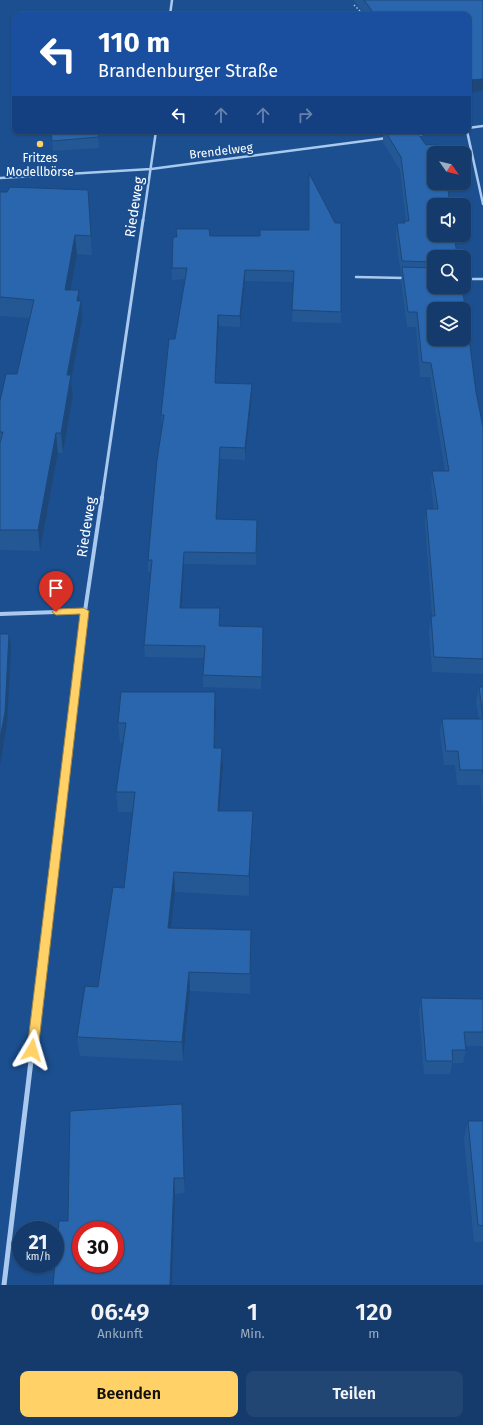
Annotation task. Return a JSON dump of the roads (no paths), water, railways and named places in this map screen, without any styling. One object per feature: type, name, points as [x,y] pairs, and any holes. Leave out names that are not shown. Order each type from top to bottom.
[{"type":"street","points":[[170,12],[172,0]]},
{"type":"street","points":[[471,128],[483,126]]},
{"type":"street","name":"Riedeweg","points":[[4,1285],[84,611],[152,169],[156,134]]},
{"type":"street","points":[[413,135],[420,134]]},
{"type":"street","points":[[468,134],[483,204]]},
{"type":"street","name":"Brendelweg","points":[[0,178],[152,169],[390,138]]},
{"type":"street","points":[[0,614],[84,611]]},
{"type":"lane","points":[[356,277],[411,278]]},
{"type":"lane","points":[[471,279],[483,279]]},
{"type":"place","name":"Fritzes Modellbörse","points":[[40,144]]}]
